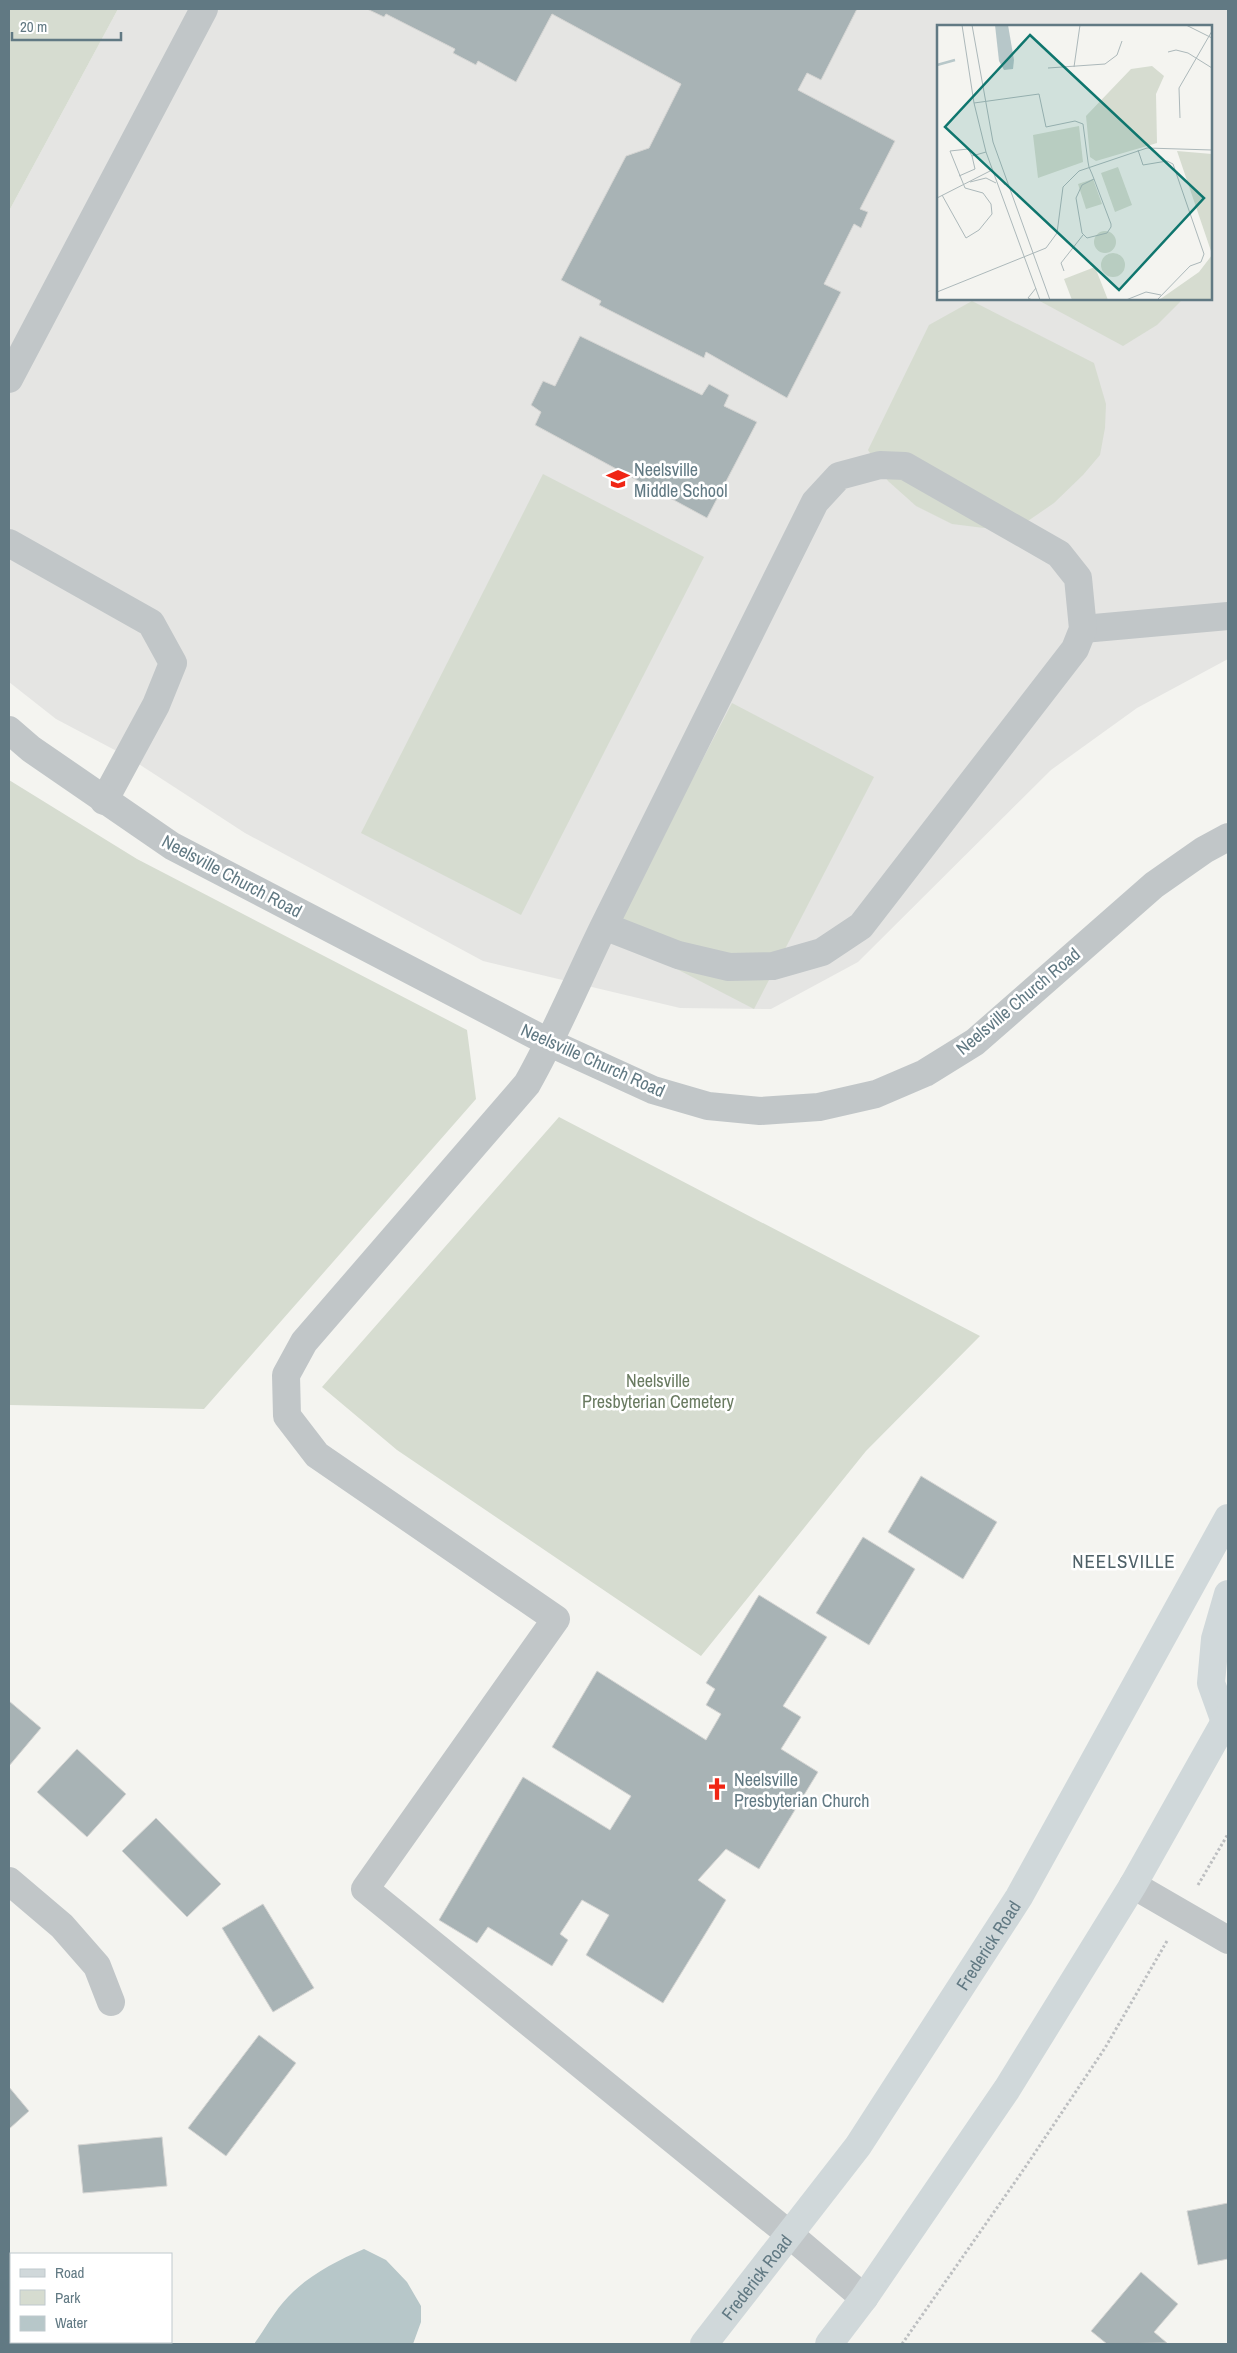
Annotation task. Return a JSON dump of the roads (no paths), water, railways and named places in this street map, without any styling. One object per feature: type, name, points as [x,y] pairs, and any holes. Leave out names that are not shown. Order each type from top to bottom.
[{"type":"main road","name":"Frederick Road","points":[[704,2344],[858,2146],[1019,1897],[1228,1518]]},
{"type":"main road","points":[[829,2344],[864,2298],[1007,2089],[1133,1885],[1227,1721],[1211,1683],[1215,1639],[1228,1594]]},
{"type":"street","points":[[9,380],[204,9]]},
{"type":"street","points":[[604,926],[678,955],[729,967],[774,966],[822,952],[861,926],[1075,649],[1083,629],[1078,578],[1059,554],[905,466],[880,465],[839,476],[815,502],[604,926],[550,1043],[527,1084],[304,1342],[286,1375],[288,1416],[317,1455],[556,1619],[365,1890],[789,2234],[864,2298]]},
{"type":"street","points":[[9,543],[151,623],[173,663],[156,705],[104,801]]},
{"type":"street","points":[[1083,629],[1228,616]]},
{"type":"street","name":"Neelsville Church Road","points":[[9,730],[31,749],[104,801],[172,846],[550,1043],[653,1090],[708,1106],[760,1111],[819,1107],[876,1094],[925,1072],[975,1042],[1154,884],[1204,850],[1228,837]]},
{"type":"street","points":[[9,1881],[62,1926],[97,1966],[111,2002]]},
{"type":"street","points":[[1133,1885],[1228,1940]]},
{"type":"water","points":[[364,2249],[386,2260],[407,2282],[421,2306],[421,2322],[413,2344],[254,2344],[279,2308],[296,2289],[323,2269]]},
{"type":"place","name":"Neelsville Middle School","points":[[618,479]]},
{"type":"place","name":"Neelsville Presbyterian Church","points":[[717,1789]]},
{"type":"district","name":"NEELSVILLE","points":[[1124,1561]]},
{"type":"park label","name":"Neelsville Presbyterian Cemetery","points":[[658,1390]]}]
